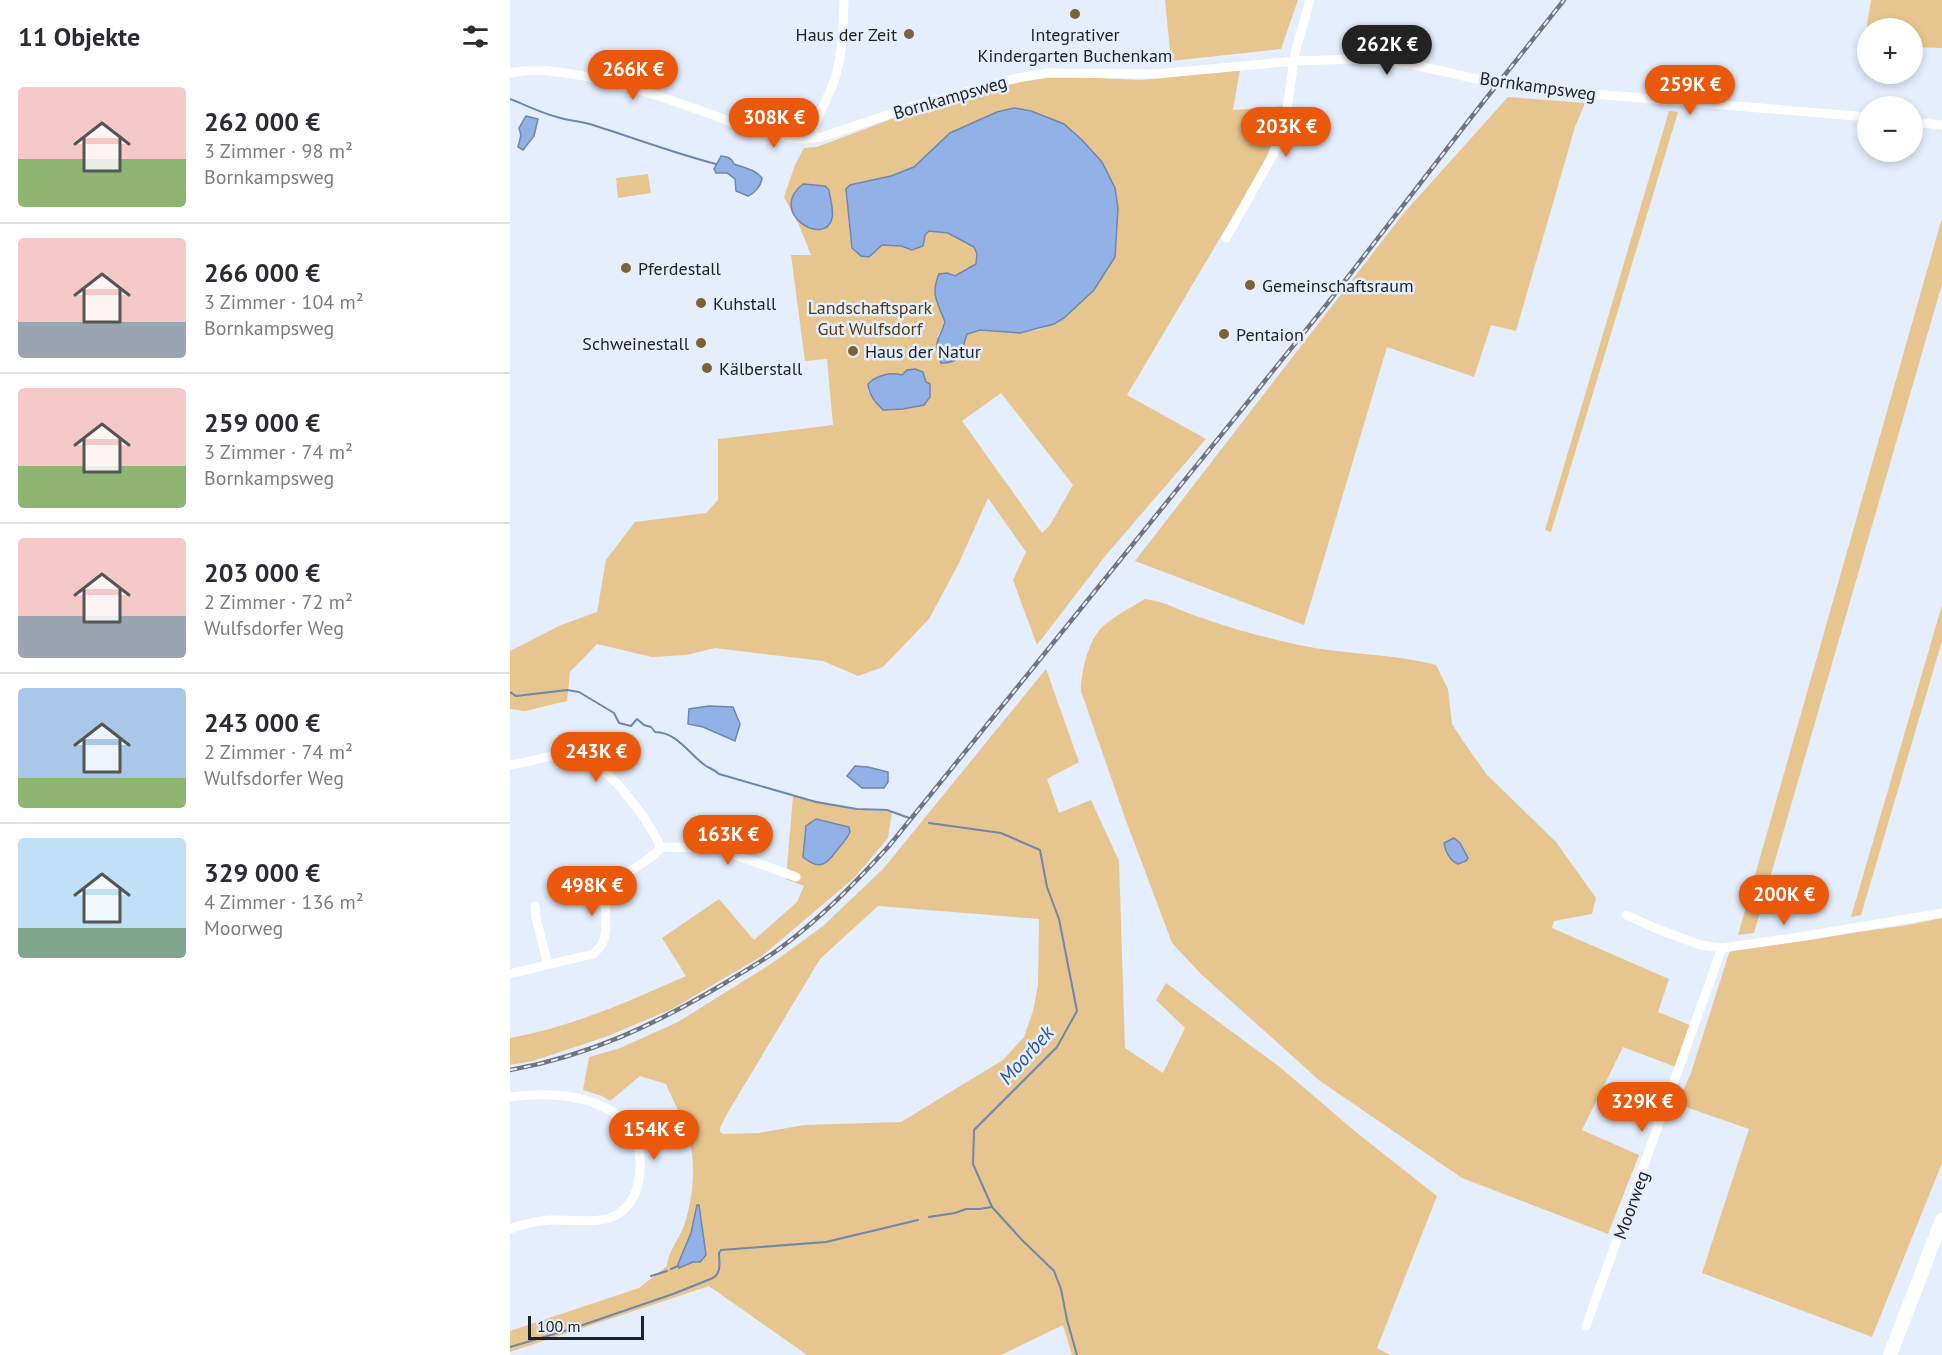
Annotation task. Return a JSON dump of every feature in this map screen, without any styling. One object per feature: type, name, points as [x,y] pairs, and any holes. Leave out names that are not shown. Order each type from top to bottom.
[{"type":"main road","points":[[1890,1355],[1942,1220]]},
{"type":"street","points":[[812,138],[813,129],[830,93],[840,60],[844,0]]},
{"type":"street","points":[[1226,238],[1274,153],[1286,117],[1295,53],[1310,0]]},
{"type":"street","name":"Bornkampsweg","points":[[510,73],[544,70],[603,80],[652,93],[756,131],[786,137],[812,138],[838,132],[916,105],[1033,75],[1063,72],[1156,74],[1295,61],[1357,59],[1415,65],[1481,80],[1570,92],[1857,116]]},
{"type":"street","points":[[1923,123],[1942,125]]},
{"type":"street","points":[[510,765],[561,755],[591,760],[613,780],[646,819],[661,847]]},
{"type":"street","points":[[661,847],[716,848],[796,877]]},
{"type":"street","points":[[510,974],[593,954],[600,947],[605,935],[606,900],[609,890],[618,880],[655,856],[661,847]]},
{"type":"street","points":[[535,906],[548,965]]},
{"type":"street","points":[[1626,915],[1701,945],[1722,948],[1942,913]]},
{"type":"street","name":"Moorweg","points":[[1586,1326],[1722,948]]},
{"type":"street","points":[[510,1097],[555,1095],[581,1098],[603,1106],[621,1119],[631,1132],[638,1150],[640,1167],[638,1184],[632,1200],[612,1218],[540,1221],[510,1229]]},
{"type":"green space","points":[[1165,0],[1298,0],[1281,49],[1171,61]]},
{"type":"green space","points":[[1871,0],[1942,0],[1942,48],[1923,47],[1923,18],[1868,18]]},
{"type":"green space","name":"Landschaftspark Gut Wulfsdorf","points":[[1240,69],[1233,110],[1285,106],[1264,164],[1127,395],[1206,439],[1106,555],[1037,645],[1013,580],[1026,552],[988,498],[959,563],[929,619],[883,667],[858,676],[823,661],[715,648],[687,655],[652,657],[597,644],[570,672],[567,701],[525,711],[510,709],[510,651],[561,625],[597,612],[606,560],[635,522],[706,513],[718,500],[718,439],[833,425],[827,359],[805,361],[791,255],[811,255],[784,197],[795,165],[804,148],[817,147],[918,109],[1018,82],[1050,76],[1142,80]],"holes":[[[1014,108],[1022,110],[1094,290],[1064,318],[1038,330],[1020,333],[980,330],[967,334],[937,337],[945,322],[936,302],[947,273],[955,276],[976,264],[977,254],[974,246],[948,233],[929,231],[906,249],[888,245],[879,247],[873,254],[861,256],[852,241],[850,232],[850,185],[891,176],[914,167],[949,133],[997,112]],[[791,207],[832,207],[832,219],[829,224],[804,225]],[[915,369],[923,372],[926,382],[913,406],[903,409],[876,403],[868,391],[868,384],[895,374],[902,376],[907,370]],[[1001,393],[1073,485],[1050,525],[1042,533],[962,421]]]},
{"type":"green space","points":[[1508,97],[1585,103],[1575,127],[1516,331],[1491,325],[1474,377],[1387,347],[1304,625],[1135,561],[1403,214]]},
{"type":"green space","points":[[1669,111],[1678,112],[1551,532],[1545,530]]},
{"type":"green space","points":[[648,174],[651,193],[618,198],[616,178]]},
{"type":"green space","points":[[1942,218],[1942,284],[1754,933],[1738,935]]},
{"type":"green space","points":[[1145,599],[1167,604],[1226,626],[1287,642],[1333,651],[1402,658],[1436,665],[1448,689],[1452,724],[1463,741],[1487,775],[1556,842],[1596,898],[1592,914],[1554,921],[1552,928],[1669,979],[1658,1012],[1690,1025],[1676,1067],[1623,1047],[1582,1130],[1639,1155],[1608,1234],[1462,1178],[1320,1081],[1201,974],[1172,943],[1081,691],[1086,658],[1096,634],[1122,612]]},
{"type":"green space","points":[[1942,605],[1942,641],[1861,915],[1851,917]]},
{"type":"green space","points":[[1046,669],[1079,762],[1047,779],[1059,813],[1091,800],[1119,861],[1125,1048],[1163,1073],[1185,1028],[1156,1000],[1166,983],[1281,1068],[1357,1133],[1437,1196],[1377,1348],[1390,1355],[1072,1355],[1063,1325],[1001,1355],[807,1355],[709,1286],[510,1352],[510,1331],[639,1288],[667,1266],[688,1213],[693,1180],[691,1146],[666,1084],[640,1076],[610,1101],[583,1090],[589,1057],[620,1048],[678,1022],[771,964],[823,926],[883,869]],"holes":[[[878,906],[1039,919],[1038,985],[1033,1011],[1024,1037],[1003,1060],[901,1122],[804,1125],[759,1133],[723,1134],[720,1132],[728,1112],[820,959]]]},
{"type":"green space","points":[[793,796],[857,809],[892,812],[888,838],[854,878],[762,956],[672,1009],[608,1036],[533,1061],[510,1065],[510,1038],[578,1020],[686,976],[662,938],[719,899],[754,940],[797,902],[804,886],[786,879]],"holes":[[[805,830],[846,840],[823,863],[817,864],[804,857]]]},
{"type":"green space","points":[[1942,918],[1942,1163],[1872,1337],[1702,1273],[1749,1129],[1677,1104],[1691,1073],[1730,950],[1908,925]]},
{"type":"water","points":[[1014,108],[1031,111],[1064,124],[1102,162],[1115,188],[1118,208],[1115,257],[1094,290],[1064,318],[1054,324],[1020,333],[980,330],[967,334],[960,355],[953,361],[941,363],[937,345],[945,322],[936,299],[936,281],[939,274],[947,273],[955,276],[976,264],[977,254],[974,247],[948,233],[929,231],[925,235],[923,246],[912,250],[901,246],[882,245],[869,257],[861,256],[852,248],[846,189],[850,185],[891,176],[914,167],[950,133],[997,112]]},
{"type":"water","points":[[526,116],[538,119],[534,136],[523,150],[518,147],[521,135],[519,128]]},
{"type":"water","points":[[721,156],[729,158],[734,164],[753,171],[762,178],[755,191],[748,196],[736,191],[735,179],[727,173],[716,173],[714,169]]},
{"type":"water","points":[[803,184],[825,186],[829,190],[832,218],[828,226],[820,229],[810,228],[794,215],[791,206],[793,195]]},
{"type":"water","points":[[915,369],[923,372],[926,382],[930,384],[930,397],[924,405],[883,410],[873,398],[868,384],[884,375],[902,375],[907,370]]},
{"type":"water","points":[[709,706],[733,707],[740,724],[735,741],[703,727],[688,724],[689,709]]},
{"type":"water","points":[[855,766],[888,772],[888,782],[884,788],[862,788],[847,776]]},
{"type":"water","points":[[816,819],[849,827],[850,832],[830,859],[816,865],[803,857],[806,826]]},
{"type":"water","points":[[1454,838],[1460,843],[1468,858],[1458,864],[1448,855],[1444,843]]},
{"type":"water","points":[[697,1205],[699,1205],[706,1255],[700,1262],[693,1262],[679,1268],[678,1264],[691,1233]]},
{"type":"waterway","points":[[510,99],[551,115],[588,124],[716,164]]},
{"type":"waterway","name":"Moorbek","points":[[510,692],[516,696],[567,690],[579,692],[614,713],[619,723],[631,726],[637,719],[655,732],[677,740],[706,766],[719,774],[816,802],[857,809],[887,810],[912,819]]},
{"type":"waterway","name":"Moorbek","points":[[929,823],[1001,833],[1040,850],[1047,887],[1059,919],[1077,1011],[1057,1047],[974,1130],[973,1164],[992,1207],[1054,1271],[1061,1289],[1077,1355]]},
{"type":"waterway","points":[[929,1217],[966,1209],[991,1207]]},
{"type":"waterway","points":[[510,1347],[571,1329],[713,1278],[719,1270],[721,1250],[826,1242],[918,1220]]},
{"type":"waterway","points":[[671,1269],[678,1266]]},
{"type":"waterway","points":[[651,1276],[667,1271]]},
{"type":"railway","points":[[510,1070],[595,1047],[673,1012],[762,961],[797,935],[851,886],[889,846],[1327,304],[1564,0]]},
{"type":"place","name":"Integrativer Kindergarten Buchenkam","points":[[1075,14]]},
{"type":"place","name":"Haus der Zeit","points":[[909,34]]},
{"type":"place","name":"Pferdestall","points":[[626,268]]},
{"type":"place","name":"Gemeinschaftsraum","points":[[1250,285]]},
{"type":"place","name":"Kuhstall","points":[[701,303]]},
{"type":"place","name":"Pentaion","points":[[1224,334]]},
{"type":"place","name":"Schweinestall","points":[[701,343]]},
{"type":"place","name":"Haus der Natur","points":[[853,351]]},
{"type":"place","name":"Kälberstall","points":[[707,368]]}]
